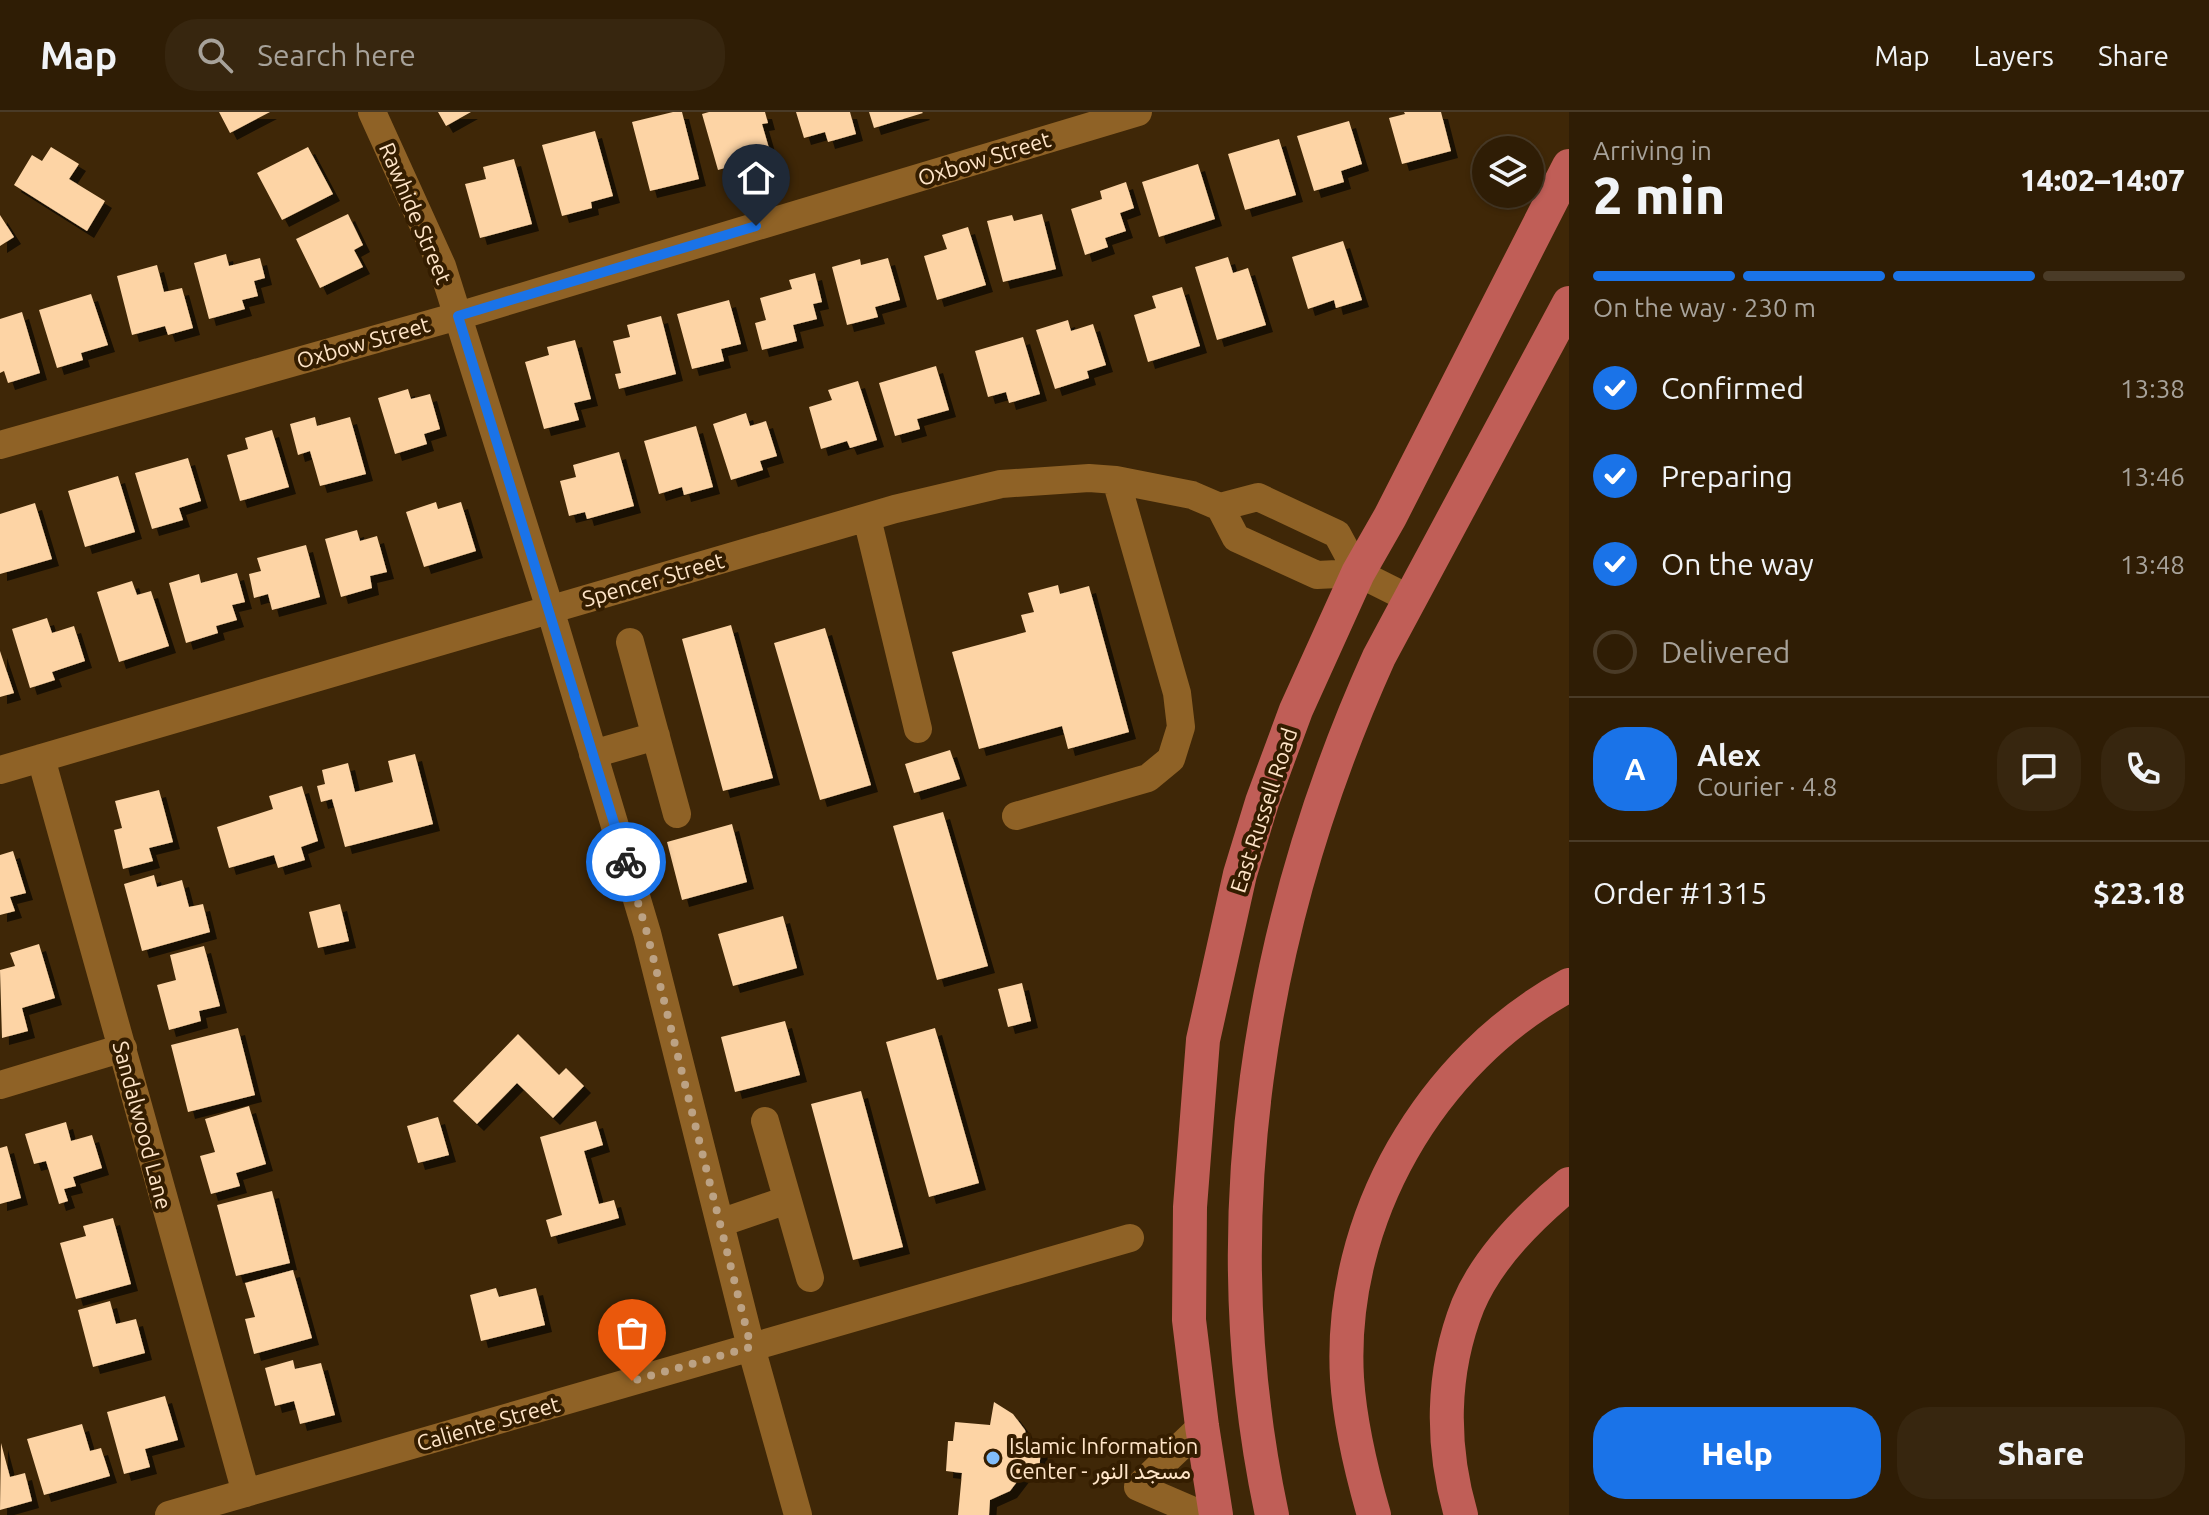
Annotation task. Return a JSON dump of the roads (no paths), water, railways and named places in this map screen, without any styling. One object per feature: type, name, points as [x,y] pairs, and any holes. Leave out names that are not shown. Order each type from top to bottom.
[{"type":"main road","name":"East Russell Road","points":[[1216,1515],[1189,1320],[1190,1207],[1203,1040],[1240,874],[1262,802],[1296,710],[1358,573],[1390,517],[1569,166]]},
{"type":"main road","points":[[1272,1515],[1251,1384],[1245,1296],[1244,1204],[1257,1067],[1276,959],[1313,822],[1353,715],[1379,657],[1569,303]]},
{"type":"main road","points":[[1374,1515],[1359,1463],[1347,1376],[1352,1290],[1377,1202],[1396,1161],[1455,1075],[1508,1025],[1543,999],[1569,985]]},
{"type":"main road","points":[[1461,1515],[1450,1477],[1446,1431],[1448,1386],[1469,1304],[1497,1257],[1536,1211],[1569,1184]]},
{"type":"street","name":"Rawhide Street","points":[[372,112],[442,266],[550,609],[647,933],[751,1347],[798,1515]]},
{"type":"street","name":"Oxbow Street","points":[[0,445],[458,316],[1138,112]]},
{"type":"street","name":"Spencer Street","points":[[0,770],[867,518],[1001,484],[1089,478],[1116,480],[1192,495],[1220,507]]},
{"type":"street","points":[[1016,816],[1148,778],[1171,759],[1181,727],[1177,693],[1116,480]]},
{"type":"street","points":[[1358,573],[1337,534],[1258,497],[1220,507],[1236,538],[1317,575],[1358,573],[1410,599]]},
{"type":"street","points":[[867,518],[918,729]]},
{"type":"street","points":[[630,642],[677,814]]},
{"type":"street","points":[[593,754],[656,736]]},
{"type":"street","name":"Sandalwood Lane","points":[[41,758],[246,1493]]},
{"type":"street","points":[[0,1085],[123,1048]]},
{"type":"street","points":[[765,1121],[810,1278]]},
{"type":"street","points":[[720,1223],[787,1200]]},
{"type":"street","name":"Caliente Street","points":[[169,1515],[1130,1238]]},
{"type":"street","points":[[1202,1426],[1138,1487],[1203,1515]]},
{"type":"place","name":"Islamic Information Center - مسجد النور","points":[[993,1458]]}]
